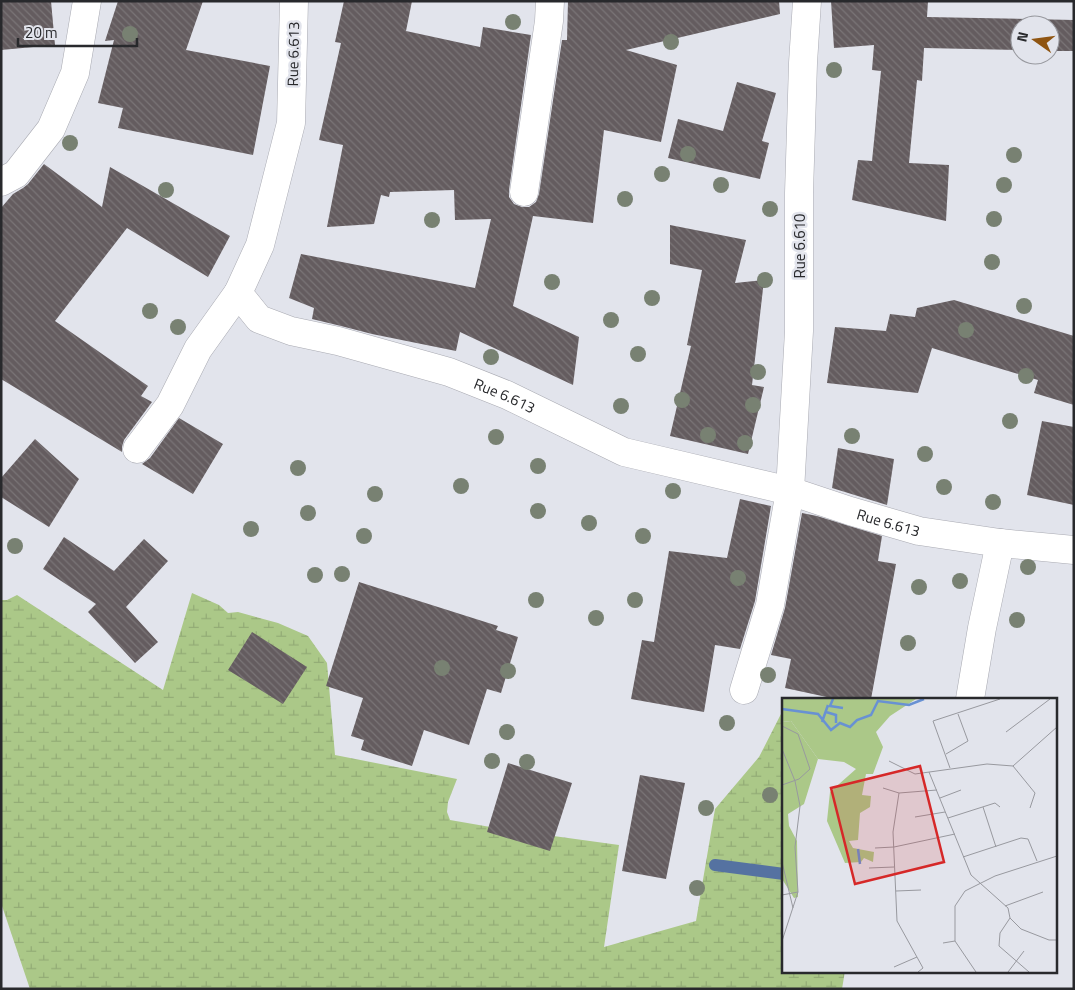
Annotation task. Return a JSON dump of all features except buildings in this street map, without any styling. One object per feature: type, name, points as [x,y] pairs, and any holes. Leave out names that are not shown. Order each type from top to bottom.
[{"type":"street","points":[[1,182],[16,174],[51,129],[75,73],[87,1]]},
{"type":"street","name":"Rue 6.613","points":[[294,1],[291,123],[260,245],[238,293],[259,319],[291,331],[338,341],[449,372],[507,395],[624,452],[790,491],[919,531],[1000,543],[1074,550]]},
{"type":"street","points":[[524,192],[549,20],[550,1]]},
{"type":"street","name":"Rue 6.610","points":[[744,690],[770,605],[790,491],[799,331],[799,193],[807,1]]},
{"type":"street","points":[[137,449],[170,405],[198,350],[238,293]]},
{"type":"street","points":[[970,698],[982,628],[1000,543]]},
{"type":"green space","points":[[192,593],[219,605],[228,613],[238,612],[278,623],[308,636],[327,663],[335,755],[457,779],[448,802],[447,812],[450,820],[619,845],[604,947],[696,921],[715,809],[759,757],[782,712],[782,972],[845,972],[842,989],[30,989],[1,903],[1,600],[7,600],[17,595],[163,690]]},
{"type":"waterway","points":[[715,865],[782,874]]}]
